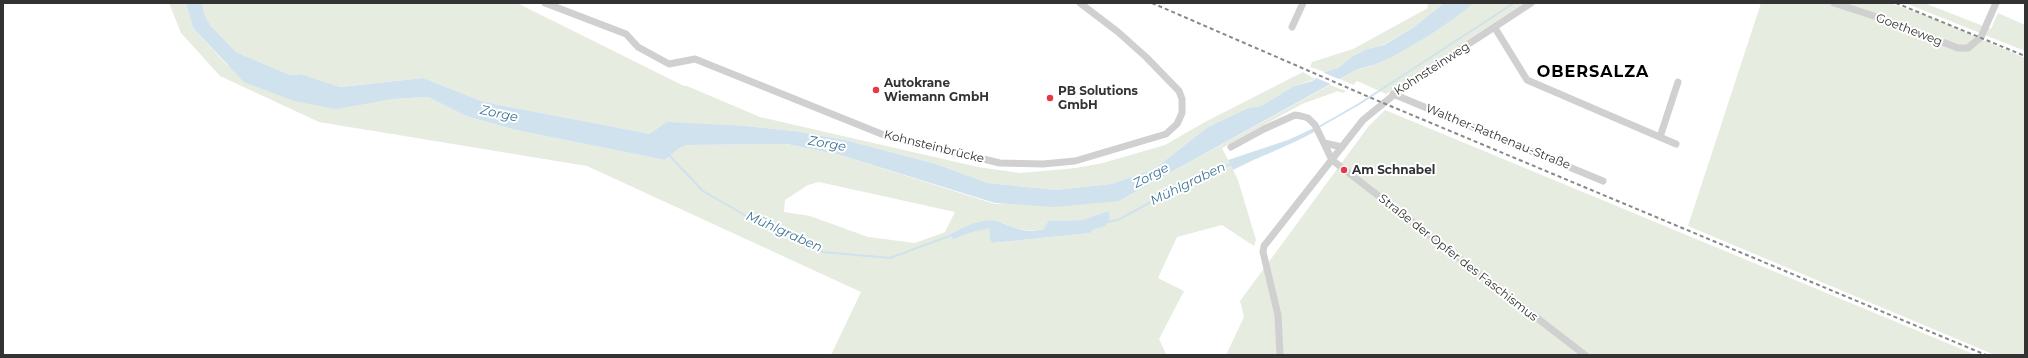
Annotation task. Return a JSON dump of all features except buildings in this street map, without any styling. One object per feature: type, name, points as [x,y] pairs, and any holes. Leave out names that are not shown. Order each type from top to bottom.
[{"type":"street","name":"Kohnsteinbrücke","points":[[545,3],[626,34],[638,47],[670,64],[696,59],[884,135],[987,161],[1000,163],[1043,164],[1075,161],[1166,134],[1177,124],[1182,113],[1182,99],[1173,83],[1118,32],[1080,3]]},
{"type":"street","points":[[1292,28],[1303,3]]},
{"type":"street","name":"Kohnsteinweg","points":[[1280,355],[1278,315],[1262,252],[1264,246],[1363,120],[1393,94],[1531,3]]},
{"type":"street","name":"Goetheweg","points":[[1834,3],[1880,18],[1958,48],[1968,48],[1981,38],[1996,3]]},
{"type":"street","points":[[1495,28],[1527,80],[1676,144]]},
{"type":"street","points":[[1660,137],[1678,82]]},
{"type":"street","name":"Walther-Rathenau-Straße","points":[[1393,94],[1603,181]]},
{"type":"street","points":[[1231,147],[1264,129],[1295,115],[1308,118],[1315,125],[1332,160]]},
{"type":"street","points":[[1324,143],[1342,147]]},
{"type":"street","name":"Straße der Opfer des Faschismus","points":[[1332,160],[1585,355]]},
{"type":"shaded area","points":[[169,3],[186,3],[193,28],[227,65],[392,99],[428,97],[466,116],[516,130],[665,160],[678,149],[686,145],[787,144],[840,155],[995,204],[1119,201],[1330,85],[1346,91],[1343,93],[1338,91],[1302,104],[1222,148],[1238,180],[1256,240],[1254,246],[1222,225],[1177,237],[1158,278],[1184,291],[1159,339],[1166,354],[1168,355],[831,355],[861,292],[587,166],[319,122],[220,76],[181,33]],"holes":[[[819,182],[955,212],[945,232],[915,243],[868,237],[810,216],[784,212],[785,200],[808,185]],[[1109,211],[1110,217],[1106,226],[1092,230],[1090,233],[994,243],[990,240],[989,227],[953,240],[950,234],[972,225],[990,221],[999,222],[1022,230],[1040,230],[1044,229],[1048,221],[1082,220]]]},
{"type":"shaded area","points":[[202,3],[517,3],[684,86],[760,117],[978,167],[1020,173],[1076,168],[1103,163],[1165,145],[1205,122],[1303,72],[1315,79],[1294,86],[1261,106],[1248,108],[1208,127],[1154,169],[1111,184],[1056,190],[988,183],[936,164],[845,140],[794,131],[746,126],[650,134],[484,102],[423,78],[340,87],[301,74],[290,75],[236,52],[211,26],[205,16]]},
{"type":"shaded area","points":[[1427,3],[1444,3],[1414,27],[1383,45],[1367,49],[1353,56],[1338,68],[1325,72],[1310,67],[1312,62],[1353,49],[1428,8]]},
{"type":"shaded area","points":[[1473,3],[1524,3],[1386,94],[1357,81],[1353,85],[1340,79],[1356,70],[1372,66],[1386,59],[1438,29]]},
{"type":"shaded area","points":[[1761,3],[1890,3],[1932,18],[2025,58],[2025,355],[1995,355],[1688,226]]},
{"type":"shaded area","points":[[1905,3],[1924,3],[1991,29],[1998,13],[2025,25],[2025,51]]},
{"type":"shaded area","points":[[1385,110],[1976,355],[1226,355],[1244,317],[1240,301],[1368,127]]},
{"type":"water","name":"Zorge","points":[[186,3],[202,3],[205,16],[211,26],[236,52],[290,75],[301,74],[340,87],[423,78],[484,102],[650,134],[667,122],[746,126],[794,131],[845,140],[936,164],[988,183],[1056,190],[1111,184],[1154,169],[1208,127],[1248,108],[1261,106],[1294,86],[1312,81],[1325,72],[1338,68],[1353,56],[1367,49],[1384,45],[1414,27],[1444,3],[1473,3],[1453,19],[1397,54],[1374,65],[1356,70],[1119,201],[1054,207],[995,203],[840,155],[787,144],[686,145],[678,149],[665,160],[516,130],[466,116],[428,97],[392,99],[336,109],[294,101],[244,82],[193,28]]},
{"type":"water","points":[[1314,128],[1316,131],[1233,170],[1228,160],[1288,140]]},
{"type":"water","points":[[1109,211],[1110,217],[1106,226],[1092,230],[1090,233],[993,243],[990,240],[989,228],[969,233],[953,240],[950,234],[972,224],[989,220],[1022,230],[1040,230],[1044,229],[1048,221],[1082,220]]},
{"type":"pier","points":[[1322,72],[1341,80],[1333,85],[1314,77]]},
{"type":"waterway","points":[[1317,128],[1359,104],[1514,3]]},
{"type":"waterway","name":"Mühlgraben","points":[[669,155],[703,191],[762,225],[823,252],[890,258],[952,235]]},
{"type":"waterway","name":"Mühlgraben","points":[[1106,222],[1118,220],[1206,172],[1232,164]]},
{"type":"railway","points":[[1152,3],[1376,100],[1986,355]]},
{"type":"railway","points":[[1896,3],[2025,56]]},
{"type":"place","name":"Autokrane Wiemann GmbH","points":[[876,90]]},
{"type":"place","name":"PB Solutions GmbH","points":[[1050,98]]},
{"type":"place","name":"Am Schnabel","points":[[1344,170]]},
{"type":"district","name":"OBERSALZA","points":[[1593,72]]}]
